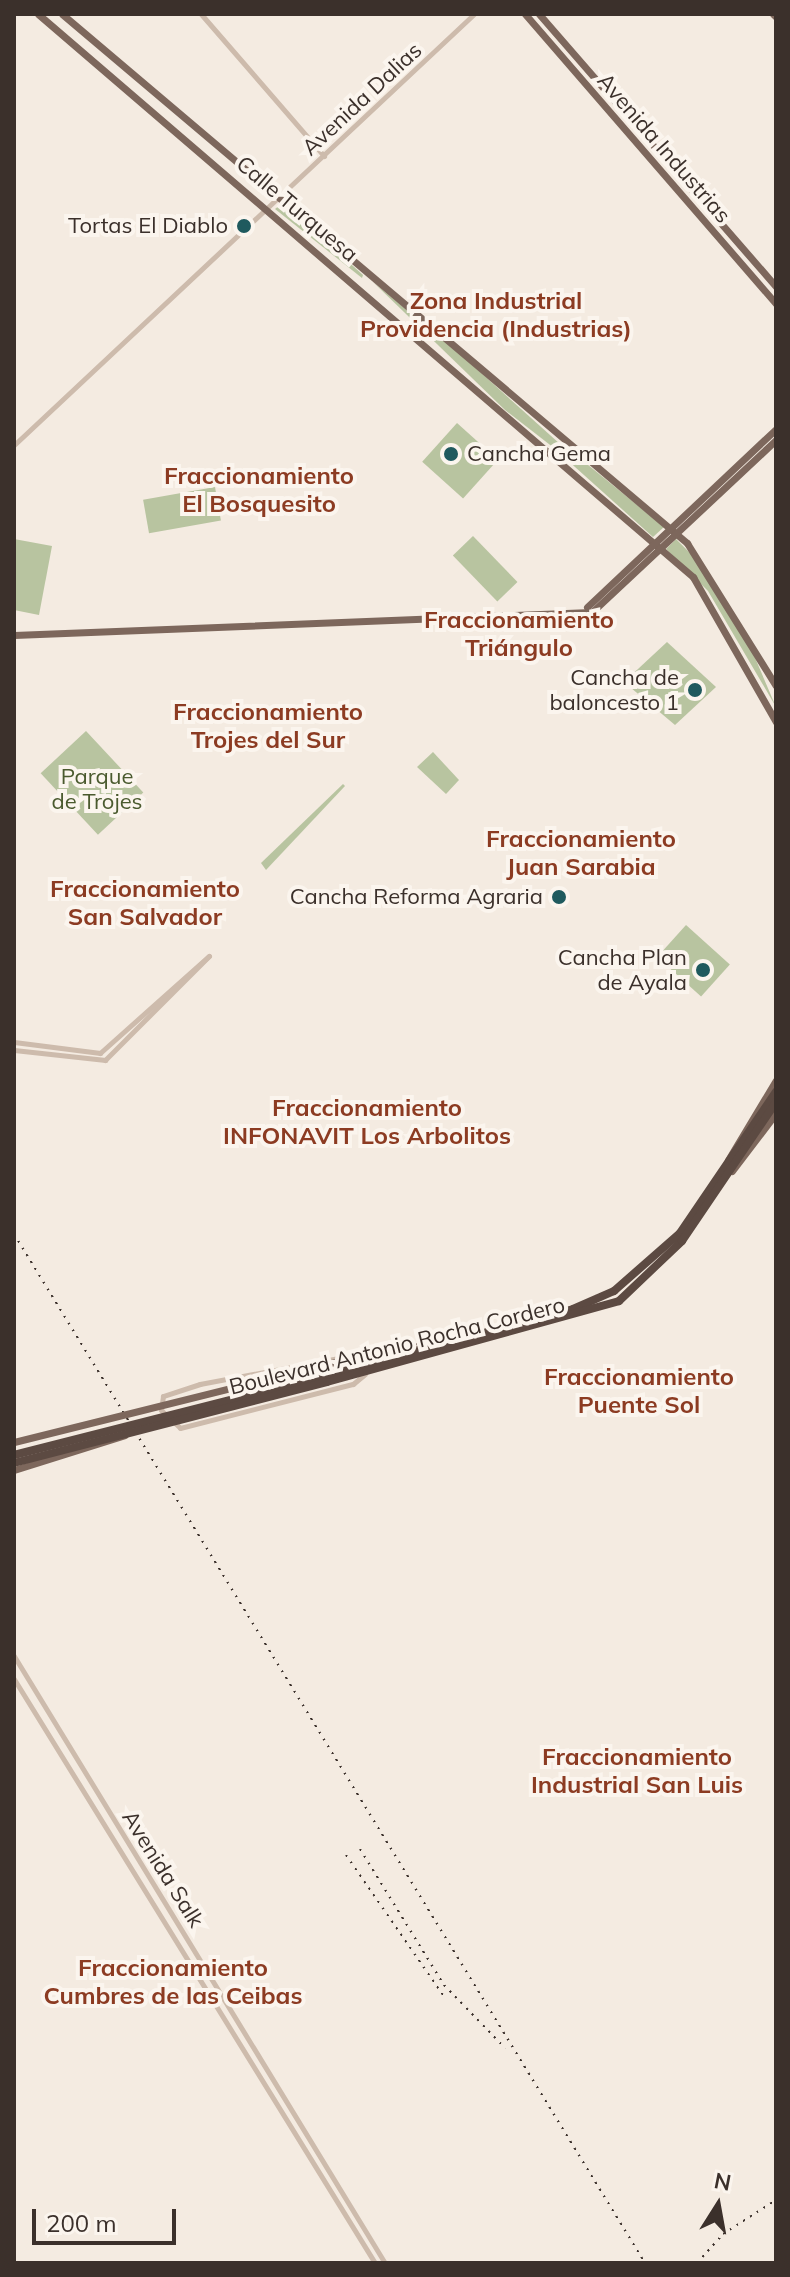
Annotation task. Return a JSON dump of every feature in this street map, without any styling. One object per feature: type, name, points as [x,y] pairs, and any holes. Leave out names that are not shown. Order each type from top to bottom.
[{"type":"highway","name":"Boulevard Antonio Rocha Cordero","points":[[14,1455],[327,1379],[368,1372],[619,1301],[662,1265],[729,1169],[776,1092]]},
{"type":"highway","name":"Boulevard Antonio Rocha Cordero","points":[[752,1132],[776,1102]]},
{"type":"highway","name":"Boulevard Antonio Rocha Cordero","points":[[14,1463],[126,1435],[596,1301],[631,1280],[680,1233],[729,1169]]},
{"type":"main road","name":"Calle Turquesa","points":[[38,14],[270,207],[657,545],[704,592],[776,722]]},
{"type":"main road","name":"Calle Turquesa","points":[[62,14],[673,531],[707,565],[776,686]]},
{"type":"main road","name":"Avenida Industrias","points":[[525,14],[776,304]]},
{"type":"main road","name":"Avenida Industrias","points":[[539,14],[776,287]]},
{"type":"main road","points":[[673,531],[776,429]]},
{"type":"main road","points":[[14,635],[589,610],[776,440]]},
{"type":"main road","name":"Boulevard Antonio Rocha Cordero","points":[[729,1169],[776,1080]]},
{"type":"main road","name":"Boulevard Antonio Rocha Cordero","points":[[729,1169],[776,1113]]},
{"type":"main road","points":[[14,1442],[351,1358],[504,1328]]},
{"type":"main road","points":[[14,1470],[126,1435]]},
{"type":"street","points":[[201,14],[324,156]]},
{"type":"street","name":"Avenida Dalias","points":[[14,445],[474,14]]},
{"type":"street","points":[[14,1042],[100,1053],[204,956],[211,958],[105,1060],[14,1050]]},
{"type":"street","points":[[368,1372],[353,1384],[180,1428],[161,1410],[163,1396],[200,1384],[323,1356],[369,1355]]},
{"type":"street","name":"Avenida Salk","points":[[14,1656],[385,2263]]},
{"type":"street","name":"Avenida Salk","points":[[14,1679],[375,2263]]},
{"type":"street","points":[[251,2063],[259,2058]]},
{"type":"green space","points":[[283,203],[363,275],[362,278],[275,209]]},
{"type":"green space","points":[[373,282],[459,353],[560,444],[554,448],[505,410]]},
{"type":"green space","points":[[457,423],[498,460],[463,498],[422,462]]},
{"type":"green space","points":[[571,451],[664,527],[653,537],[565,458]]},
{"type":"green space","points":[[215,487],[221,520],[149,533],[143,500]]},
{"type":"green space","points":[[473,536],[517,582],[497,601],[453,555]]},
{"type":"green space","points":[[14,539],[52,546],[39,615],[14,610]]},
{"type":"green space","points":[[676,539],[701,564],[747,639],[776,707],[708,591],[666,549]]},
{"type":"green space","points":[[667,642],[716,687],[675,725],[624,682]]},
{"type":"green space","name":"Parque de Trojes","points":[[86,731],[143,792],[98,835],[41,773]]},
{"type":"green space","points":[[433,752],[459,780],[446,794],[417,767]]},
{"type":"green space","points":[[343,784],[345,786],[266,870],[261,863]]},
{"type":"green space","points":[[686,925],[730,964],[701,996],[657,957]]},
{"type":"railway","points":[[14,1234],[645,2263]]},
{"type":"railway","points":[[360,1849],[444,1985],[505,2048]]},
{"type":"railway","points":[[346,1855],[445,1998]]},
{"type":"railway","points":[[697,2263],[723,2234],[776,2200]]},
{"type":"place","name":"Tortas El Diablo","points":[[244,226]]},
{"type":"place","name":"Cancha Gema","points":[[451,454]]},
{"type":"place","name":"Cancha de baloncesto 1","points":[[695,690]]},
{"type":"place","name":"Cancha Reforma Agraria","points":[[559,897]]},
{"type":"place","name":"Cancha Plan de Ayala","points":[[703,970]]},
{"type":"district","name":"Zona Industrial Providencia (Industrias)","points":[[496,315]]},
{"type":"district","name":"Fraccionamiento El Bosquesito","points":[[259,490]]},
{"type":"district","name":"Fraccionamiento Triángulo","points":[[519,634]]},
{"type":"district","name":"Fraccionamiento Trojes del Sur","points":[[268,726]]},
{"type":"district","name":"Fraccionamiento Juan Sarabia","points":[[581,853]]},
{"type":"district","name":"Fraccionamiento San Salvador","points":[[145,903]]},
{"type":"district","name":"Fraccionamiento INFONAVIT Los Arbolitos","points":[[367,1122]]},
{"type":"district","name":"Fraccionamiento Puente Sol","points":[[639,1391]]},
{"type":"district","name":"Fraccionamiento Industrial San Luis","points":[[637,1771]]},
{"type":"district","name":"Fraccionamiento Cumbres de las Ceibas","points":[[173,1982]]}]
